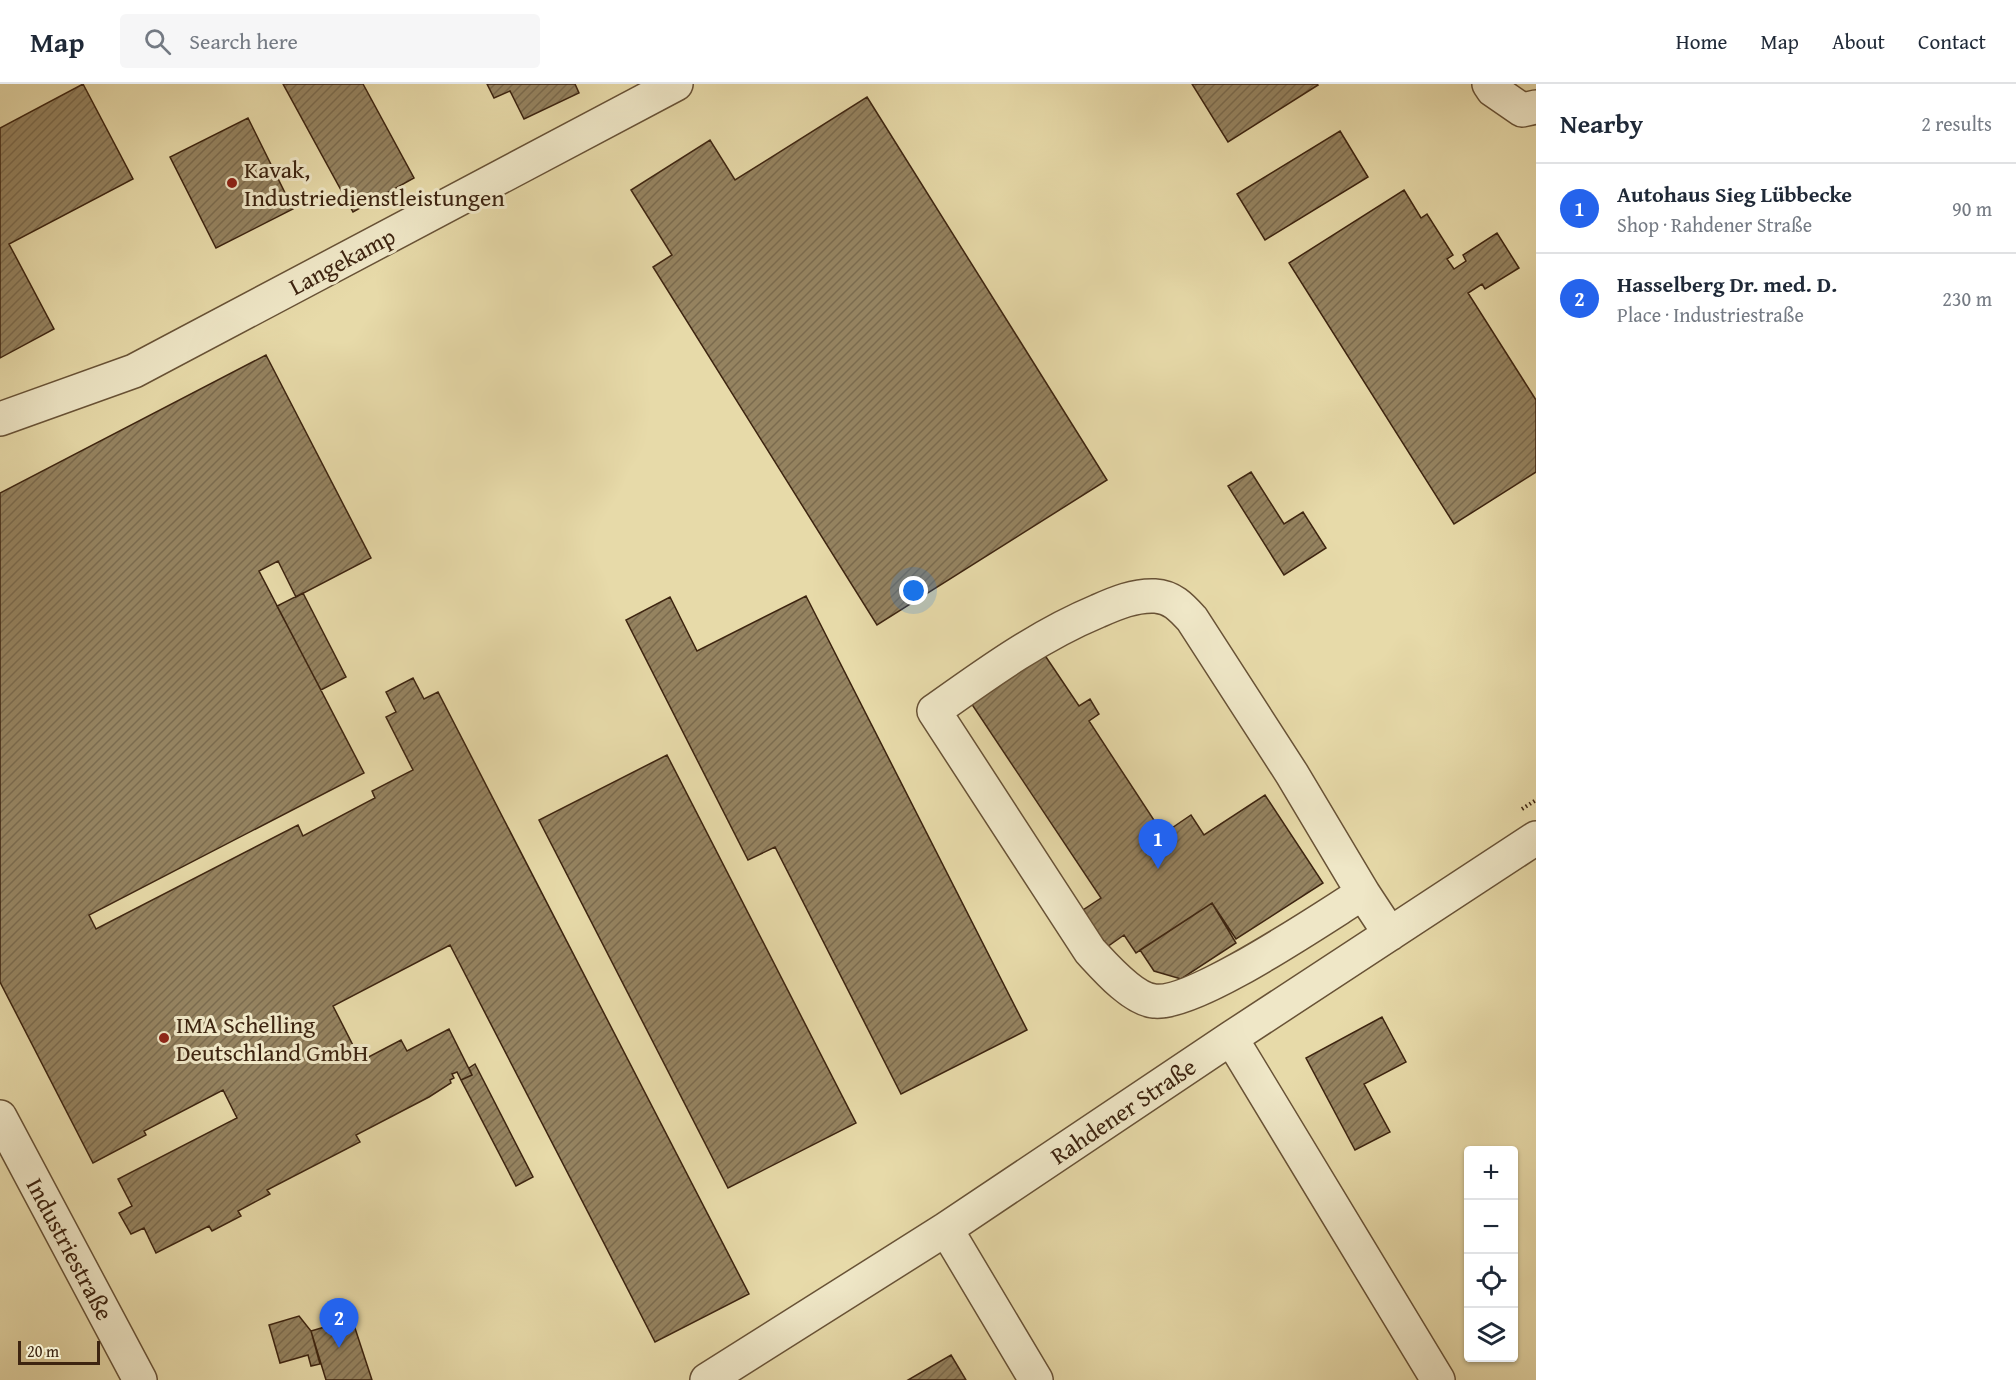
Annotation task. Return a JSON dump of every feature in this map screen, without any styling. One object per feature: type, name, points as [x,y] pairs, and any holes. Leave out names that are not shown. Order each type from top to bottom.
[{"type":"street","name":"Langekamp","points":[[0,419],[134,371],[676,84]]},
{"type":"street","points":[[1490,84],[1493,90],[1522,110],[1536,107]]},
{"type":"street","points":[[1363,893],[1247,965],[1176,999],[1153,1002],[1131,991],[1090,951],[934,711],[1010,657],[1080,619],[1125,600],[1155,596],[1176,601],[1192,619],[1292,774],[1390,934]]},
{"type":"street","name":"Rahdener Straße","points":[[707,1380],[946,1230],[1231,1038],[1536,838]]},
{"type":"street","points":[[1231,1038],[1438,1380]]},
{"type":"street","name":"Industriestraße","points":[[0,1117],[140,1380]]},
{"type":"street","points":[[946,1230],[1036,1380]]},
{"type":"street","points":[[118,1341],[125,1380]]},
{"type":"building","points":[[83,84],[133,179],[9,244],[54,329],[0,358],[0,128]]},
{"type":"building","points":[[283,84],[363,84],[414,178],[353,212]]},
{"type":"building","points":[[487,84],[575,84],[579,93],[524,119],[510,91],[494,98]]},
{"type":"building","points":[[1192,84],[1317,84],[1318,85],[1228,142]]},
{"type":"building","points":[[867,97],[1107,480],[877,625],[653,267],[672,255],[631,190],[710,140],[735,180]]},
{"type":"building","name":"Kavak, Industriedienstleistungen","points":[[248,118],[293,209],[216,248],[170,157]]},
{"type":"building","points":[[1340,131],[1368,177],[1265,240],[1237,194]]},
{"type":"building","points":[[1404,190],[1421,218],[1427,214],[1453,255],[1447,259],[1454,269],[1466,261],[1463,255],[1497,233],[1519,268],[1485,289],[1482,284],[1468,293],[1536,400],[1536,472],[1454,524],[1289,263]]},
{"type":"building","points":[[266,355],[371,558],[296,597],[278,561],[259,571],[364,773],[89,915],[96,929],[298,825],[303,836],[375,798],[372,791],[413,770],[386,717],[396,712],[386,692],[413,678],[424,699],[438,692],[749,1294],[655,1342],[450,945],[333,1006],[361,1061],[401,1040],[407,1051],[449,1029],[472,1075],[461,1080],[457,1072],[452,1074],[454,1078],[450,1080],[451,1083],[429,1097],[356,1135],[360,1142],[267,1190],[270,1194],[238,1211],[241,1216],[212,1231],[209,1226],[156,1253],[144,1228],[131,1234],[119,1213],[132,1206],[118,1179],[237,1118],[223,1090],[144,1131],[146,1135],[93,1163],[0,982],[0,493]]},
{"type":"building","points":[[1251,472],[1284,524],[1303,512],[1326,548],[1284,575],[1228,486]]},
{"type":"building","points":[[303,593],[346,677],[321,690],[277,606]]},
{"type":"building","points":[[806,596],[1027,1030],[901,1094],[775,847],[748,860],[626,620],[670,597],[697,651]]},
{"type":"building","points":[[1044,654],[1079,706],[1090,699],[1099,714],[1089,721],[1163,834],[1191,815],[1204,835],[1265,795],[1323,883],[1236,939],[1212,903],[1136,953],[1124,935],[1107,947],[1083,910],[1101,898],[971,703]]},
{"type":"building","points":[[667,755],[856,1123],[728,1188],[539,820]]},
{"type":"building","points":[[1212,903],[1236,943],[1181,979],[1154,971],[1140,950]]},
{"type":"building","points":[[1382,1017],[1406,1062],[1364,1084],[1390,1132],[1355,1150],[1306,1058]]},
{"type":"building","points":[[475,1064],[533,1177],[516,1186],[461,1080],[472,1075],[469,1068]]},
{"type":"building","points":[[299,1316],[311,1331],[320,1364],[311,1366],[308,1355],[280,1363],[269,1325]]},
{"type":"building","points":[[352,1319],[372,1380],[326,1380],[311,1331]]},
{"type":"building","points":[[951,1355],[966,1380],[908,1380]]},
{"type":"place","name":"Kavak, Industriedienstleistungen","points":[[232,183]]},
{"type":"place","name":"Autohaus Sieg Lübbecke","points":[[1158,869]]},
{"type":"place","name":"IMA Schelling Deutschland GmbH","points":[[164,1038]]},
{"type":"place","name":"Hasselberg Dr. med. D.","points":[[339,1348]]}]
